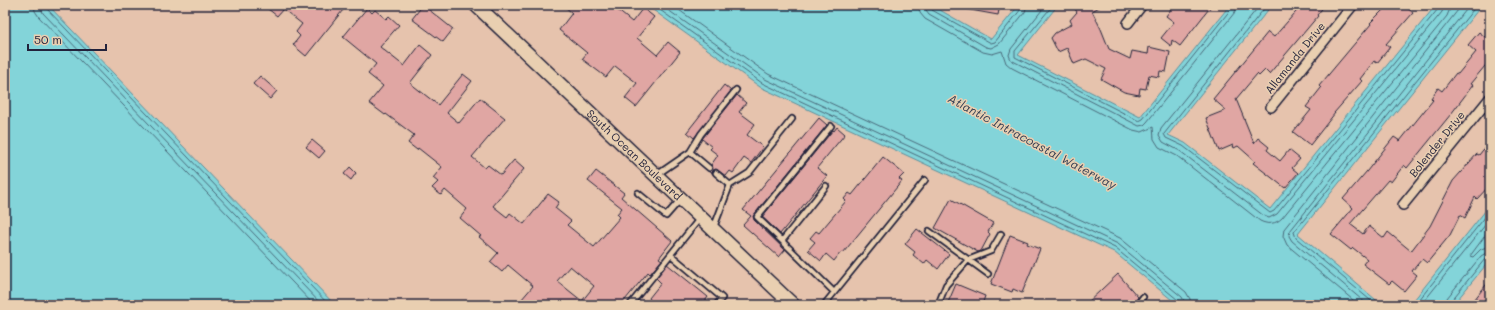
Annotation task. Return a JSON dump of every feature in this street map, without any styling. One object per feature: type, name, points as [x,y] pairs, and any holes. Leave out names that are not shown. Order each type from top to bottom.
[{"type":"main road","name":"South Ocean Boulevard","points":[[476,5],[793,305]]},
{"type":"street","points":[[1128,22],[1142,5]]},
{"type":"street","name":"Allamanda Drive","points":[[1271,107],[1353,5]]},
{"type":"street","name":"Bolender Drive","points":[[1403,205],[1490,98]]},
{"type":"lane","points":[[656,175],[690,152],[701,134],[736,90]]},
{"type":"lane","points":[[713,229],[730,185],[749,173],[792,119]]},
{"type":"lane","points":[[831,126],[757,217],[834,292]]},
{"type":"lane","points":[[690,152],[709,168]]},
{"type":"lane","points":[[716,173],[730,185]]},
{"type":"lane","points":[[824,305],[925,180]]},
{"type":"lane","points":[[782,241],[826,186]]},
{"type":"lane","points":[[638,193],[666,216],[681,198]]},
{"type":"lane","points":[[630,305],[701,217]]},
{"type":"lane","points":[[929,231],[988,274]]},
{"type":"lane","points":[[938,305],[946,285],[968,260],[991,251],[1001,234]]},
{"type":"lane","points":[[671,254],[722,298],[716,305]]},
{"type":"lane","points":[[1137,305],[1144,296]]},
{"type":"water","points":[[5,5],[48,5],[335,305],[5,305]]},
{"type":"water","name":"Atlantic Intracoastal Waterway","points":[[646,5],[931,5],[991,39],[1019,5],[1058,5],[1018,55],[1140,117],[1230,5],[1272,5],[1168,135],[1185,143],[1270,209],[1436,5],[1482,5],[1298,234],[1382,305],[1178,305],[1114,252],[760,87]]},
{"type":"water","points":[[1490,205],[1490,260],[1453,305],[1410,305]]},
{"type":"building","points":[[263,5],[347,5],[306,56],[293,45],[300,36],[296,32],[302,24],[283,9],[277,16]]},
{"type":"building","points":[[423,5],[453,29],[443,42],[412,19]]},
{"type":"building","points":[[563,5],[611,5],[632,22],[643,8],[654,17],[637,38],[657,55],[668,42],[680,52],[636,107],[625,98],[637,83],[615,66],[606,77],[582,59],[587,53],[559,30],[572,13]]},
{"type":"building","points":[[965,5],[1000,5],[998,15],[965,9]]},
{"type":"building","points":[[1078,5],[1103,5],[1092,11],[1109,49],[1130,59],[1132,51],[1148,54],[1149,47],[1170,52],[1166,72],[1160,71],[1159,77],[1149,75],[1146,89],[1140,88],[1139,95],[1124,92],[1101,79],[1106,69],[1086,59],[1074,64],[1067,48],[1058,52],[1051,38],[1055,33],[1072,24],[1070,20],[1077,12],[1075,9]]},
{"type":"building","points":[[1174,5],[1212,5],[1180,46],[1172,40],[1171,46],[1161,38],[1174,22],[1166,16]]},
{"type":"building","points":[[1302,5],[1325,5],[1317,15],[1318,16],[1269,74],[1265,70],[1259,76],[1257,74],[1236,99],[1254,143],[1258,138],[1269,147],[1267,150],[1280,161],[1289,150],[1300,159],[1292,168],[1298,173],[1285,188],[1253,163],[1255,161],[1238,146],[1234,148],[1233,145],[1219,151],[1206,118],[1226,110],[1213,99],[1268,32],[1274,37]]},
{"type":"building","points":[[1388,5],[1404,5],[1413,13],[1386,44],[1390,47],[1377,63],[1374,61],[1360,79],[1362,81],[1334,113],[1310,145],[1293,132],[1311,110],[1306,107],[1321,88],[1319,86],[1371,24],[1370,23]]},
{"type":"building","points":[[367,8],[372,13],[375,10],[386,19],[389,16],[399,25],[380,47],[404,66],[420,45],[432,55],[410,83],[438,105],[463,74],[472,81],[447,113],[459,123],[480,98],[505,118],[472,157],[485,168],[488,165],[501,175],[514,160],[524,169],[493,206],[507,217],[510,213],[524,224],[548,194],[559,202],[555,208],[571,221],[567,225],[594,247],[620,217],[617,214],[622,208],[588,181],[596,171],[624,193],[621,197],[672,241],[659,258],[662,260],[650,274],[648,272],[621,305],[528,305],[521,300],[533,286],[508,265],[502,272],[490,262],[498,253],[460,218],[467,209],[445,190],[441,195],[432,188],[438,182],[433,178],[442,167],[418,148],[417,150],[408,143],[414,135],[369,103],[383,86],[368,74],[376,64],[343,37]],"holes":[[[570,266],[594,286],[582,301],[557,281]]]},
{"type":"building","points":[[1479,32],[1490,41],[1490,60],[1470,84],[1473,85],[1451,114],[1407,168],[1404,165],[1391,182],[1388,180],[1350,224],[1363,234],[1369,226],[1384,238],[1388,232],[1411,251],[1430,226],[1453,181],[1477,154],[1479,155],[1490,141],[1490,185],[1477,199],[1475,197],[1465,218],[1460,215],[1450,235],[1427,263],[1422,259],[1412,271],[1417,275],[1404,291],[1392,281],[1389,284],[1363,264],[1367,259],[1353,248],[1351,250],[1331,234],[1353,208],[1343,199],[1394,137],[1400,141],[1433,100],[1431,98],[1438,88],[1442,91],[1456,73],[1458,74],[1476,52],[1468,45]]},
{"type":"building","points":[[260,76],[277,91],[270,99],[253,84]]},
{"type":"building","points":[[724,85],[731,91],[694,138],[687,132]]},
{"type":"building","points":[[737,95],[746,103],[739,112],[755,124],[747,135],[763,147],[751,163],[744,158],[733,173],[730,171],[726,176],[716,169],[713,170],[712,173],[710,172],[713,168],[711,165],[718,155],[710,149],[712,147],[702,139]]},
{"type":"building","points":[[819,118],[827,125],[753,216],[754,220],[785,250],[779,257],[743,225],[751,216],[743,210]]},
{"type":"building","points":[[837,127],[845,134],[817,168],[827,176],[780,234],[762,217]]},
{"type":"building","points":[[312,140],[325,151],[319,158],[306,147]]},
{"type":"building","points":[[883,157],[904,174],[899,179],[902,181],[843,253],[841,252],[834,261],[826,254],[821,261],[808,250],[815,242],[810,238],[816,231],[819,233],[846,201],[844,199],[849,193],[852,195]]},
{"type":"building","points":[[350,167],[356,173],[351,180],[344,174]]},
{"type":"building","points":[[951,199],[993,223],[988,232],[990,234],[981,251],[978,252],[935,228]]},
{"type":"building","points":[[917,229],[949,254],[938,269],[927,260],[924,264],[913,255],[915,252],[905,244]]},
{"type":"building","points":[[1010,235],[1028,242],[1027,244],[1040,249],[1022,293],[1013,289],[1012,292],[991,284]]},
{"type":"building","points":[[667,264],[708,297],[702,305],[648,305],[651,301],[649,298],[661,283],[656,278]]},
{"type":"building","points":[[1118,274],[1138,297],[1133,305],[1085,305]]},
{"type":"building","points":[[1490,280],[1490,305],[1470,305]]},
{"type":"building","points":[[956,284],[985,296],[982,305],[947,305]]}]
